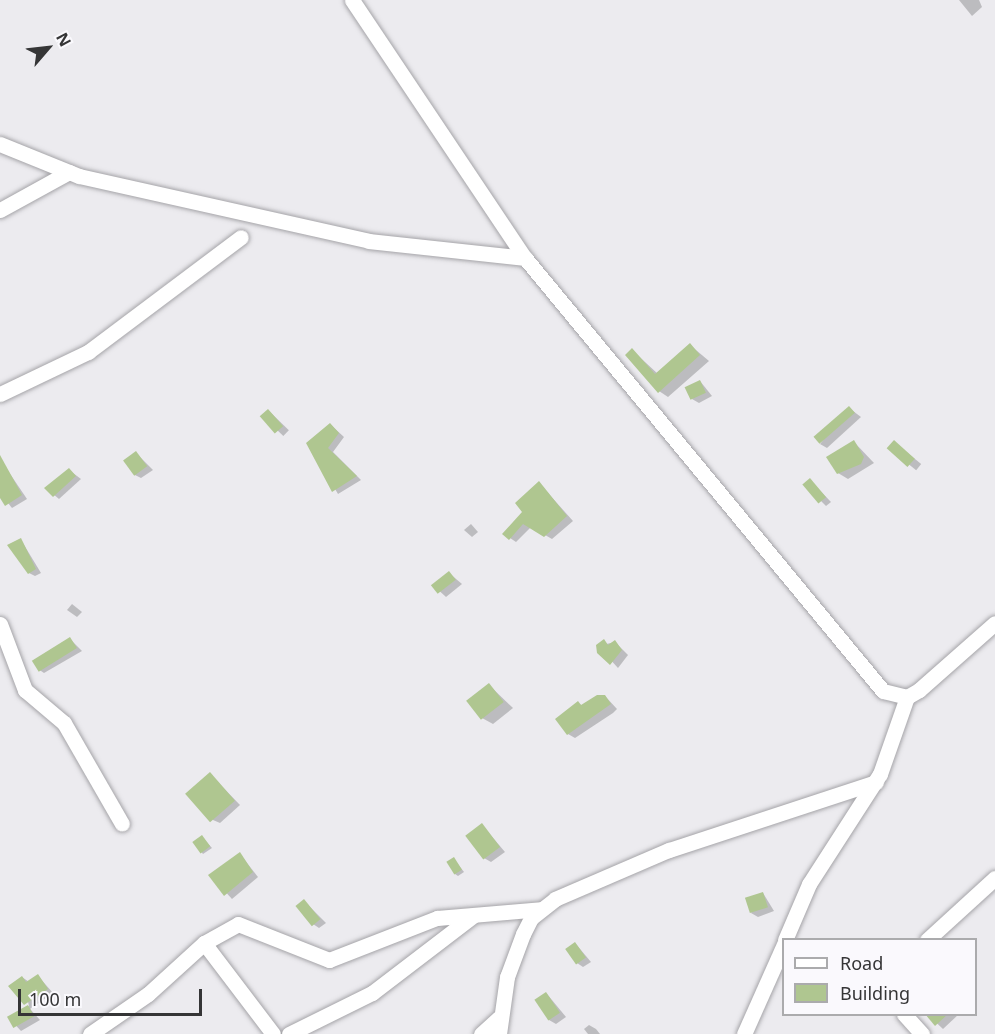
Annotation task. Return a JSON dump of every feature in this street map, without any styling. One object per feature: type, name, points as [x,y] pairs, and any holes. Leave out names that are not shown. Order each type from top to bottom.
[{"type":"street","points":[[352,0],[525,258],[883,691],[906,697]]},
{"type":"street","points":[[0,144],[69,172],[369,241],[525,258]]},
{"type":"street","points":[[0,210],[69,172]]},
{"type":"street","points":[[0,394],[88,352],[241,237]]},
{"type":"street","points":[[785,938],[809,884],[876,782],[906,697],[995,623]]},
{"type":"street","points":[[0,624],[25,690],[64,723],[122,824]]},
{"type":"street","points":[[481,1034],[499,1026],[523,934],[542,909],[599,877],[634,869],[669,850],[876,782]]},
{"type":"street","points":[[928,938],[995,878]]},
{"type":"street","points":[[90,1034],[148,994],[204,943],[238,924],[329,960],[437,918],[542,909]]},
{"type":"street","points":[[289,1034],[372,993],[474,915]]},
{"type":"street","points":[[204,943],[273,1034]]},
{"type":"street","points":[[744,1034],[782,946]]},
{"type":"street","points":[[906,1016],[922,1034]]},
{"type":"building","points":[[690,343],[700,355],[658,393],[625,355],[632,348],[655,374]]},
{"type":"building","points":[[700,380],[706,393],[691,400],[685,387]]},
{"type":"building","points":[[849,406],[855,413],[819,444],[814,437]]},
{"type":"building","points":[[268,409],[283,426],[275,434],[260,416]]},
{"type":"building","points":[[330,423],[339,433],[328,448],[357,476],[332,492],[306,443]]},
{"type":"building","points":[[854,440],[864,457],[861,464],[837,474],[826,457]]},
{"type":"building","points":[[894,440],[915,459],[907,467],[887,448]]},
{"type":"building","points":[[136,451],[147,466],[134,476],[123,460]]},
{"type":"building","points":[[0,455],[22,495],[5,506],[0,498]]},
{"type":"building","points":[[69,468],[76,476],[53,497],[44,488]]},
{"type":"building","points":[[810,478],[826,497],[818,504],[802,484]]},
{"type":"building","points":[[539,481],[567,516],[544,537],[523,524],[509,540],[502,534],[522,512],[515,503]]},
{"type":"building","points":[[21,538],[36,569],[28,574],[7,545]]},
{"type":"building","points":[[449,571],[456,580],[438,594],[431,585]]},
{"type":"building","points":[[70,637],[77,648],[39,672],[32,661]]},
{"type":"building","points":[[604,639],[608,645],[615,640],[622,650],[610,665],[597,653],[596,645]]},
{"type":"building","points":[[489,683],[504,702],[481,720],[466,701]]},
{"type":"building","points":[[597,695],[605,695],[611,704],[567,735],[555,719],[578,701],[581,705]]},
{"type":"building","points":[[210,772],[235,801],[210,822],[185,794]]},
{"type":"building","points":[[482,823],[500,847],[483,860],[465,836]]},
{"type":"building","points":[[202,835],[210,846],[201,853],[192,842]]},
{"type":"building","points":[[240,852],[253,872],[224,896],[208,875]]},
{"type":"building","points":[[454,857],[462,870],[454,874],[446,862]]},
{"type":"building","points":[[763,892],[768,907],[750,913],[745,898]]},
{"type":"building","points":[[304,899],[320,919],[312,926],[295,906]]},
{"type":"building","points":[[575,942],[586,958],[576,964],[565,949]]},
{"type":"building","points":[[38,974],[48,989],[24,1005],[8,986],[22,976],[26,982]]},
{"type":"building","points":[[546,992],[560,1013],[548,1021],[534,1000]]},
{"type":"building","points":[[28,1005],[34,1016],[13,1028],[7,1017]]},
{"type":"building","points":[[927,1016],[946,1016],[935,1026]]}]
